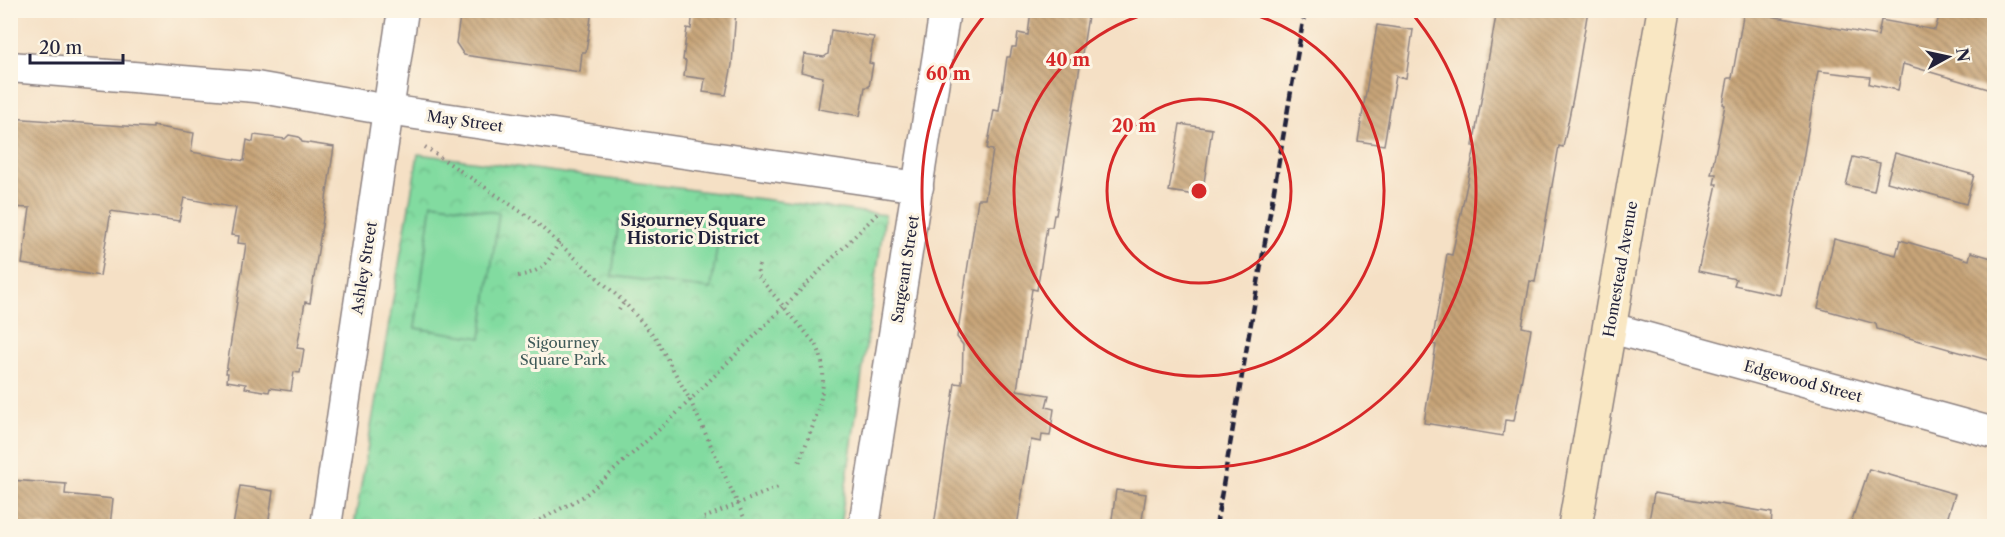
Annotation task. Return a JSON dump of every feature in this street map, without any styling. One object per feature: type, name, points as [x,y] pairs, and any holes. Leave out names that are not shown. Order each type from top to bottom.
[{"type":"main road","name":"Homestead Avenue","points":[[1575,526],[1611,328],[1664,10]]},
{"type":"street","name":"Ashley Street","points":[[326,526],[403,10]]},
{"type":"street","name":"Sargeant Street","points":[[864,526],[945,10]]},
{"type":"street","name":"May Street","points":[[10,67],[256,87],[388,110],[918,187]]},
{"type":"street","name":"Edgewood Street","points":[[1611,328],[1995,433]]},
{"type":"path","points":[[419,143],[532,219],[624,302],[655,337],[690,400],[748,526]]},
{"type":"path","points":[[529,526],[584,496],[690,400],[881,211]]},
{"type":"path","points":[[518,276],[538,271],[545,265],[559,242]]},
{"type":"path","points":[[759,265],[758,275],[817,346],[823,359],[824,372],[820,402],[799,463]]},
{"type":"path","points":[[619,310],[624,302]]},
{"type":"path","points":[[704,518],[778,487]]},
{"type":"green space","name":"Sigourney Square Park","points":[[418,154],[885,215],[840,526],[354,526]]},
{"type":"green space","points":[[432,203],[499,213],[481,338],[415,328]]},
{"type":"green space","points":[[619,219],[719,233],[711,289],[612,276]]},
{"type":"building","points":[[461,10],[592,10],[586,52],[582,52],[580,72],[464,55],[456,43]]},
{"type":"building","points":[[693,10],[736,10],[732,65],[726,95],[703,92],[705,79],[684,76],[686,61],[683,60],[687,28],[691,29]]},
{"type":"building","points":[[1031,10],[1089,10],[1056,215],[1054,215],[1052,227],[1047,227],[1037,290],[1032,289],[1017,390],[1049,395],[1046,407],[1054,409],[1050,436],[1042,435],[1041,442],[1031,440],[1017,526],[934,526],[955,383],[962,384],[963,345],[957,337],[978,199],[985,199],[993,150],[987,149],[994,110],[999,111],[1007,57],[1010,57],[1012,47],[1016,47],[1018,33],[1028,35]]},
{"type":"building","points":[[1497,10],[1588,10],[1563,147],[1559,146],[1535,282],[1530,281],[1522,327],[1531,329],[1514,421],[1505,420],[1503,436],[1424,423],[1436,345],[1432,344],[1447,254],[1452,255],[1475,147],[1473,146]]},
{"type":"building","points":[[1941,10],[1995,10],[1995,91],[1903,64],[1898,90],[1869,84],[1870,77],[1818,71],[1780,295],[1734,285],[1736,279],[1698,271],[1717,184],[1714,184],[1716,174],[1711,174],[1725,105],[1723,104],[1728,78],[1732,78],[1744,11],[1878,36],[1881,20],[1935,30]]},
{"type":"building","points":[[1377,25],[1413,30],[1406,78],[1396,76],[1384,145],[1358,141]]},
{"type":"building","points":[[831,30],[874,37],[869,63],[873,64],[869,87],[865,87],[860,116],[818,109],[823,77],[801,72],[804,54],[824,57],[828,54]]},
{"type":"building","points":[[10,118],[153,128],[153,126],[194,133],[191,152],[244,161],[247,140],[253,142],[254,135],[285,139],[289,135],[299,137],[302,142],[334,147],[310,303],[305,302],[297,348],[304,349],[300,373],[294,372],[291,391],[270,388],[269,392],[245,388],[246,384],[227,381],[228,373],[226,373],[246,244],[238,243],[239,236],[231,235],[236,208],[184,198],[179,221],[111,211],[100,276],[22,264],[30,208],[10,207]]},
{"type":"building","points":[[1180,124],[1212,129],[1202,196],[1169,191]]},
{"type":"building","points":[[1895,153],[1974,175],[1966,204],[1887,182]]},
{"type":"building","points":[[1853,157],[1880,163],[1874,191],[1846,185]]},
{"type":"building","points":[[1834,239],[1896,255],[1900,240],[1969,260],[1971,252],[1995,259],[1995,362],[1877,329],[1876,324],[1818,308]]},
{"type":"building","points":[[1869,469],[1955,494],[1945,526],[1850,526]]},
{"type":"building","points":[[10,480],[66,484],[65,494],[113,499],[110,526],[10,526]]},
{"type":"building","points":[[240,486],[273,491],[268,526],[233,526]]},
{"type":"building","points":[[1116,490],[1146,494],[1141,526],[1111,526]]},
{"type":"building","points":[[1654,493],[1772,513],[1771,526],[1648,526]]},
{"type":"railway","points":[[1216,526],[1305,10]]},
{"type":"district","name":"Sigourney Square Historic District","points":[[693,229]]}]
